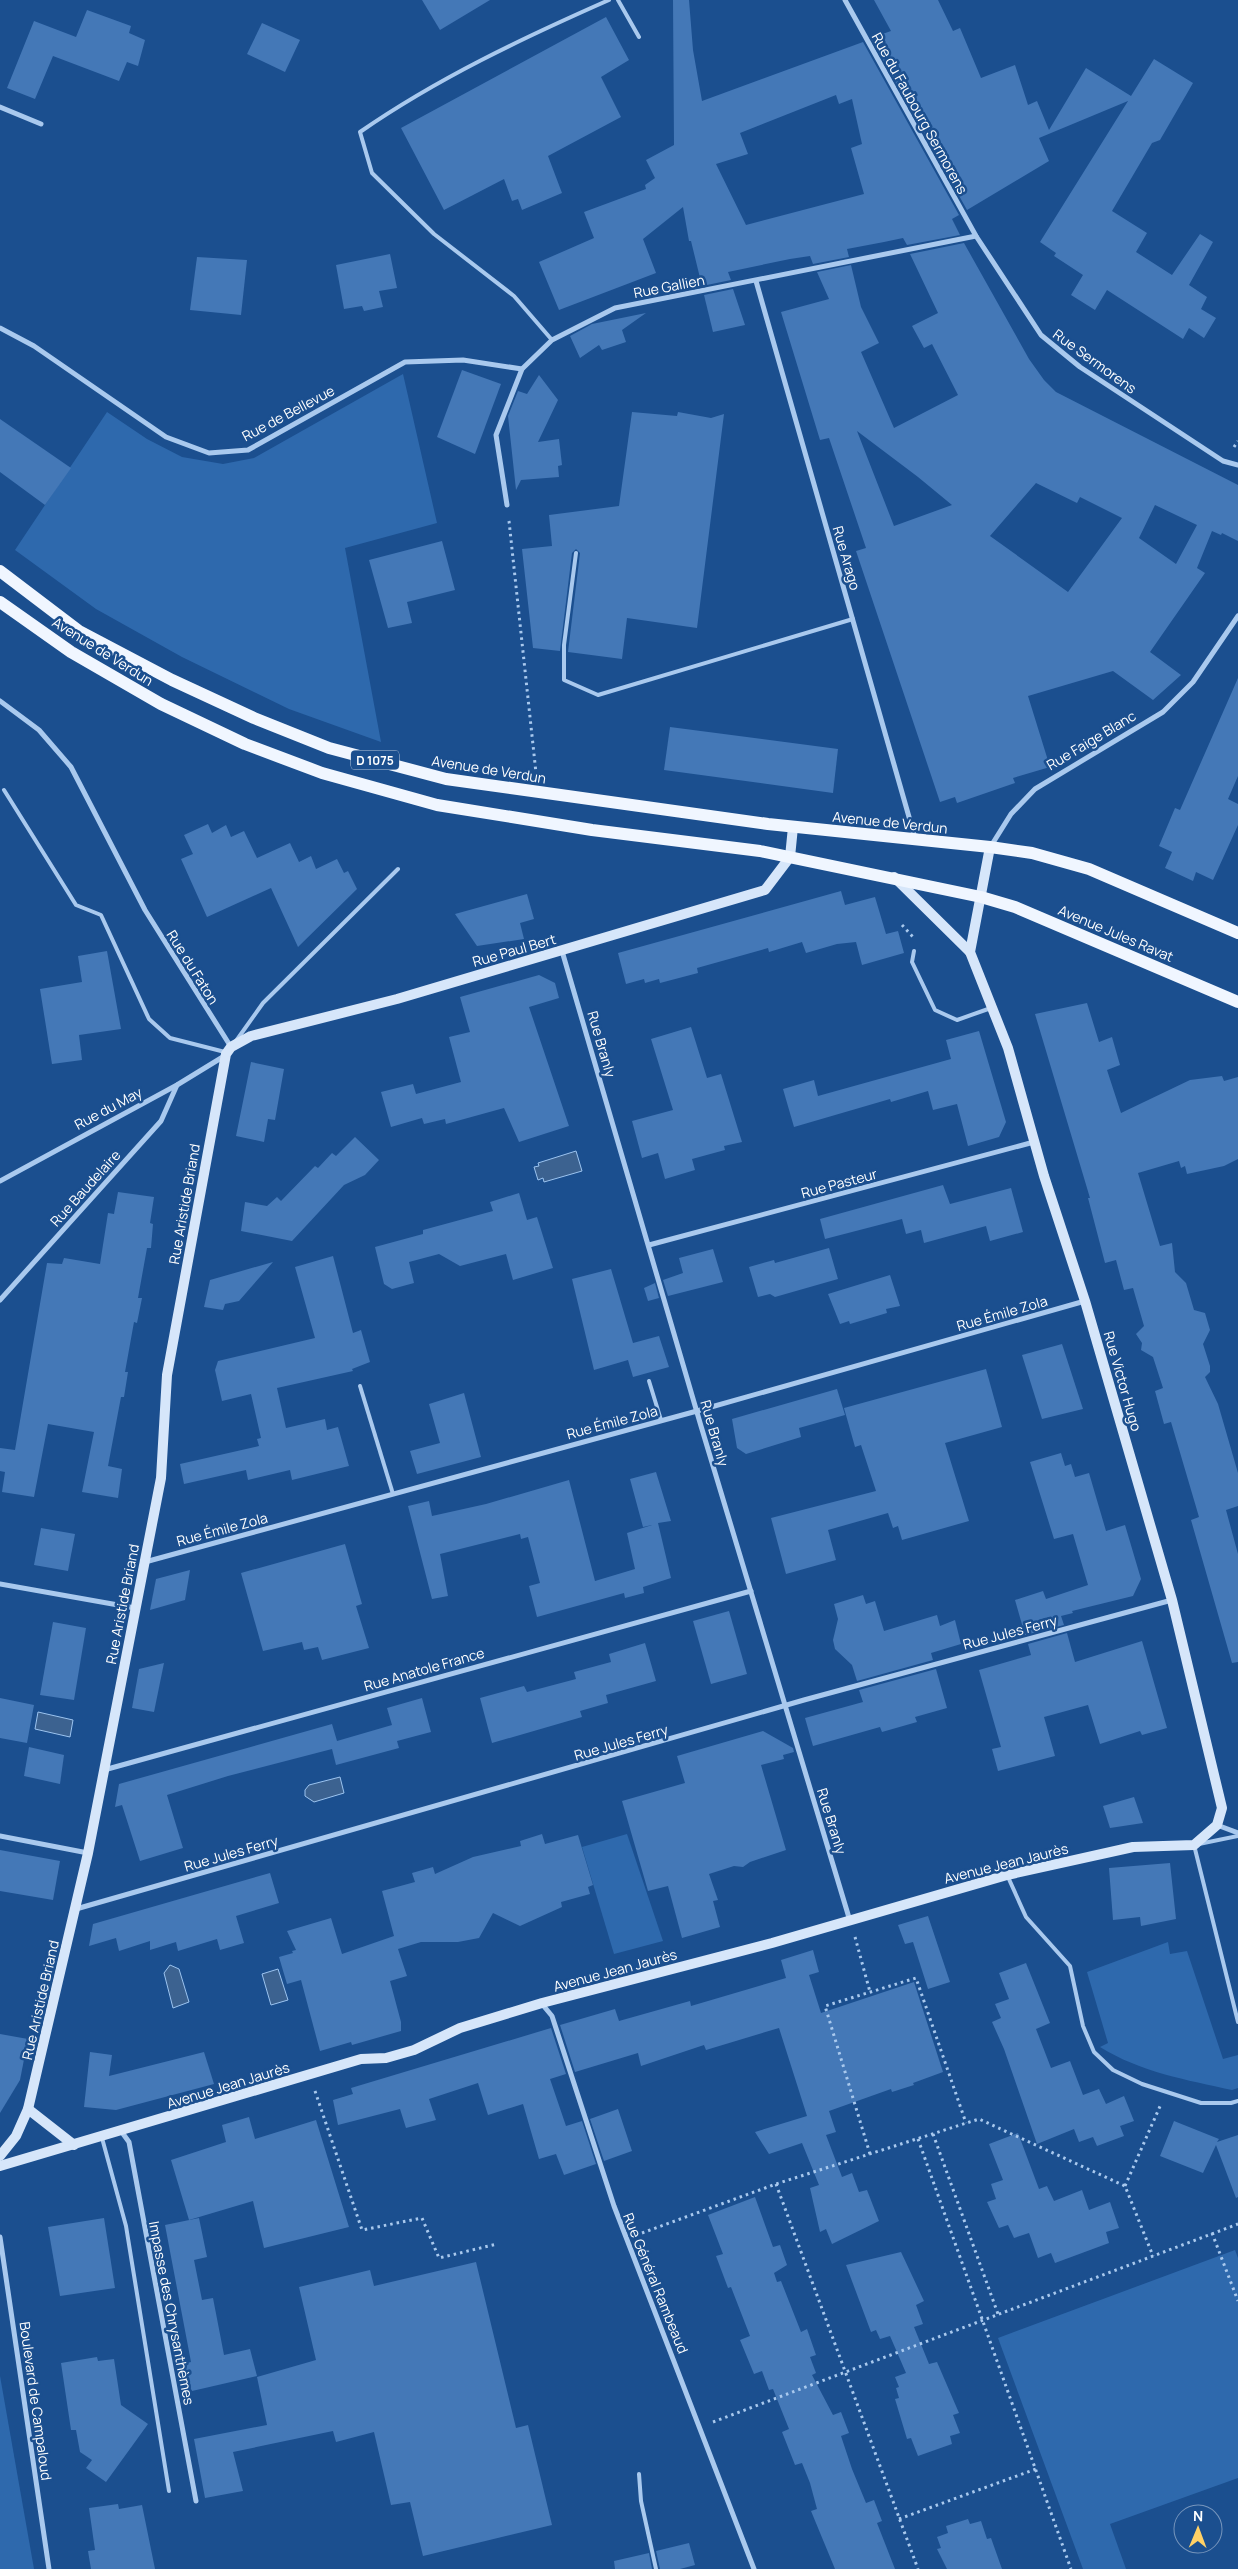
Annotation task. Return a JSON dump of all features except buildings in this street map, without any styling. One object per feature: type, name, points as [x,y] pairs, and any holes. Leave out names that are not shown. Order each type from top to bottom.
[{"type":"main road","name":"Avenue de Verdun","points":[[0,571],[79,631],[180,684],[254,718],[329,748],[446,779],[793,827],[916,841],[990,847]]},
{"type":"main road","name":"Avenue de Verdun","points":[[0,602],[71,652],[161,704],[245,744],[322,773],[438,805],[592,830],[790,857],[893,877],[981,897]]},
{"type":"main road","points":[[790,857],[793,827]]},
{"type":"main road","points":[[990,847],[1032,853],[1089,869],[1238,933]]},
{"type":"main road","name":"Rue Faige Blanc","points":[[981,897],[990,847]]},
{"type":"main road","name":"Rue Paul Bert","points":[[228,1051],[251,1036],[397,999],[765,890],[790,857]]},
{"type":"main road","name":"Rue Victor Hugo","points":[[893,877],[970,952],[1008,1048],[1034,1142],[1085,1301],[1172,1600],[1222,1808],[1217,1825]]},
{"type":"main road","points":[[970,952],[981,897]]},
{"type":"main road","name":"Avenue Jules Ravat","points":[[981,897],[1015,907],[1238,1002]]},
{"type":"main road","name":"Rue Aristide Briand","points":[[0,2156],[16,2136],[28,2109],[88,1853],[161,1478],[166,1375],[228,1051]]},
{"type":"main road","points":[[1194,1845],[1217,1825]]},
{"type":"main road","name":"Avenue Jean Jaurès","points":[[0,2166],[361,2060],[386,2058],[414,2050],[460,2028],[542,2003],[850,1921],[1007,1875],[1133,1846],[1194,1845]]},
{"type":"main road","points":[[28,2109],[74,2145]]},
{"type":"street","name":"Rue du Faubourg Sermorens","points":[[845,0],[976,236]]},
{"type":"street","points":[[0,107],[41,124]]},
{"type":"street","name":"Rue Gallien","points":[[507,505],[496,435],[522,369],[552,340],[615,308],[976,236]]},
{"type":"street","name":"Rue Sermorens","points":[[976,236],[1041,335],[1080,367],[1223,461],[1238,465]]},
{"type":"street","name":"Rue Arago","points":[[756,281],[916,841]]},
{"type":"street","name":"Rue de Bellevue","points":[[0,328],[34,346],[166,437],[209,453],[248,450],[404,362],[463,360],[522,369]]},
{"type":"street","name":"Rue Faige Blanc","points":[[990,847],[1011,814],[1036,789],[1164,712],[1193,682],[1238,616]]},
{"type":"street","name":"Rue du Faton","points":[[0,701],[39,730],[70,767],[145,910],[228,1051]]},
{"type":"street","name":"Rue Branly","points":[[562,950],[697,1411],[850,1921]]},
{"type":"street","name":"Rue du May","points":[[0,1181],[178,1085],[228,1051]]},
{"type":"street","name":"Rue Baudelaire","points":[[0,1300],[161,1122],[178,1085]]},
{"type":"street","name":"Rue Pasteur","points":[[649,1245],[670,1241],[1034,1142]]},
{"type":"street","name":"Rue Émile Zola","points":[[144,1562],[697,1411],[1085,1301]]},
{"type":"street","points":[[0,1584],[135,1608]]},
{"type":"street","name":"Rue Anatole France","points":[[104,1770],[751,1591]]},
{"type":"street","name":"Rue Jules Ferry","points":[[76,1909],[786,1707],[1172,1600]]},
{"type":"street","points":[[1217,1825],[1238,1834]]},
{"type":"street","points":[[0,1836],[88,1853]]},
{"type":"street","name":"Rue Général Rambeaud","points":[[542,2003],[552,2016],[614,2206],[754,2569]]},
{"type":"street","name":"Impasse des Chrysanthèmes","points":[[121,2131],[128,2142],[196,2501]]},
{"type":"street","name":"Boulevard de Campaloud","points":[[0,2237],[49,2569]]},
{"type":"lane","points":[[552,340],[514,296],[434,234],[372,173],[360,132],[384,116],[510,44],[609,0]]},
{"type":"lane","points":[[618,0],[639,37]]},
{"type":"lane","points":[[576,553],[564,645],[564,680],[598,695],[853,619]]},
{"type":"lane","points":[[4,790],[76,905],[101,914],[149,1019],[170,1038],[228,1051],[263,1003],[398,870]]},
{"type":"lane","points":[[914,951],[912,962],[936,1010],[957,1020],[993,1008]]},
{"type":"lane","points":[[649,1381],[662,1420]]},
{"type":"lane","points":[[360,1386],[393,1494]]},
{"type":"lane","points":[[1238,1834],[1194,1845],[1238,2022]]},
{"type":"lane","points":[[1007,1875],[1026,1917],[1070,1966],[1083,2026],[1094,2052],[1113,2070],[1142,2084],[1201,2102],[1231,2103],[1238,2101]]},
{"type":"lane","points":[[102,2136],[126,2226],[169,2491]]},
{"type":"lane","points":[[639,2474],[641,2502],[656,2569]]},
{"type":"path","points":[[507,505],[536,774]]},
{"type":"path","points":[[850,1921],[870,1992]]},
{"type":"path","points":[[870,2154],[825,2006],[916,1978],[966,2123]]},
{"type":"path","points":[[314,2087],[362,2230],[422,2218],[439,2258],[497,2244]]},
{"type":"path","points":[[1125,2186],[1166,2092]]},
{"type":"path","points":[[639,2234],[776,2184],[979,2119],[1125,2186],[1153,2256]]},
{"type":"path","points":[[933,2134],[998,2314]]},
{"type":"path","points":[[918,2139],[1071,2569]]},
{"type":"path","points":[[776,2184],[918,2569]]},
{"type":"path","points":[[700,2426],[1238,2224]]},
{"type":"path","points":[[1212,2234],[1238,2301]]},
{"type":"path","points":[[899,2519],[1036,2469]]},
{"type":"shaded area","points":[[403,374],[437,523],[345,548],[381,742],[289,709],[182,657],[96,609],[15,550],[107,412],[147,439],[182,457],[223,464],[254,458]]},
{"type":"shaded area","points":[[576,1151],[582,1171],[544,1182],[543,1178],[538,1180],[534,1167],[539,1166],[538,1163]]},
{"type":"shaded area","points":[[38,1712],[73,1720],[70,1737],[35,1729]]},
{"type":"shaded area","points":[[340,1777],[344,1793],[314,1802],[305,1796],[305,1790],[309,1785]]},
{"type":"shaded area","points":[[627,1834],[663,1941],[614,1954],[582,1847]]},
{"type":"shaded area","points":[[1168,1942],[1170,1954],[1187,1951],[1223,2059],[1238,2055],[1238,2088],[1232,2090],[1198,2083],[1147,2069],[1115,2056],[1100,2047],[1108,2043],[1087,1972]]},
{"type":"shaded area","points":[[170,1965],[179,1969],[189,2002],[173,2008],[164,1973]]},
{"type":"shaded area","points":[[278,1969],[288,2000],[271,2005],[262,1974]]},
{"type":"shaded area","points":[[1235,2250],[1238,2258],[1238,2478],[1110,2524],[1126,2569],[1083,2569],[998,2338]]},
{"type":"shaded area","points":[[0,2376],[34,2569],[0,2569]]}]
